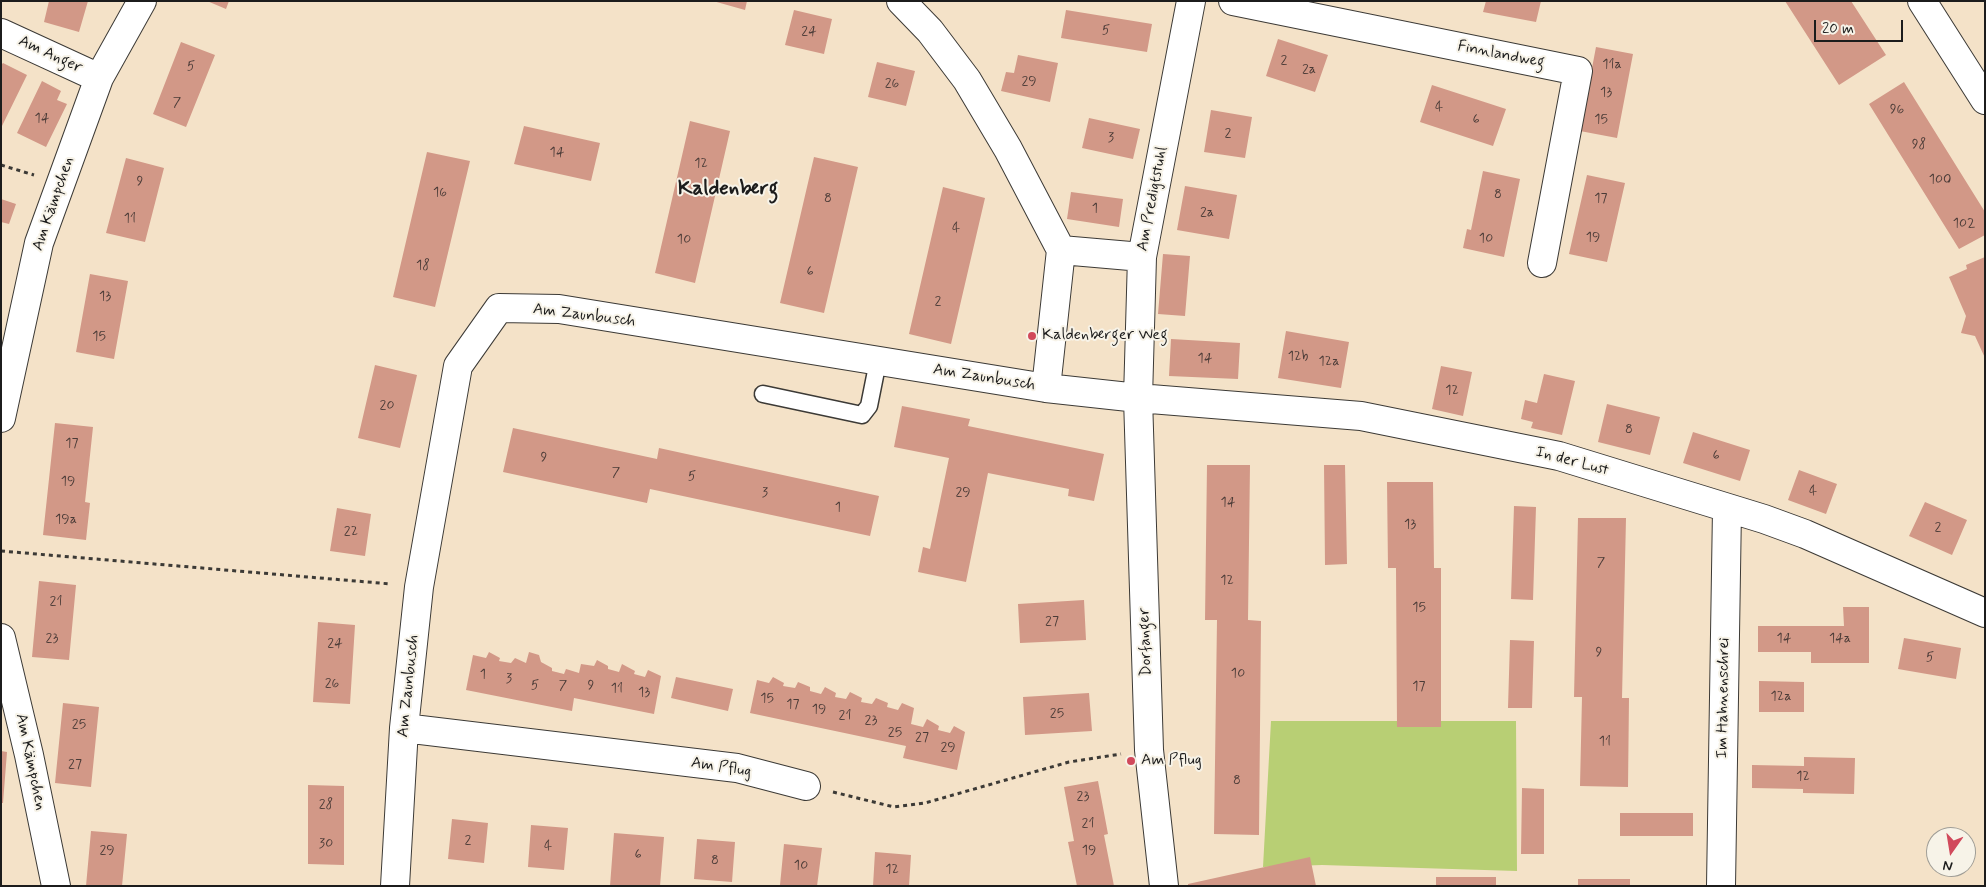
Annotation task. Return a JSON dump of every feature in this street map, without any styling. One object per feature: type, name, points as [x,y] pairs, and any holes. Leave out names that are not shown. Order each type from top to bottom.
[{"type":"street","name":"Am Kämpchen","points":[[1,418],[39,243],[99,78],[142,1]]},
{"type":"street","points":[[901,1],[930,32],[967,80],[1003,142],[1061,250],[1046,388]]},
{"type":"street","name":"Am Predigtstuhl","points":[[1138,398],[1142,257],[1190,1]]},
{"type":"street","name":"Finnlandweg","points":[[1233,1],[1578,71],[1542,263]]},
{"type":"street","points":[[1922,1],[1985,100]]},
{"type":"street","name":"Am Anger","points":[[1,33],[99,78]]},
{"type":"street","points":[[1061,250],[1142,257]]},
{"type":"street","name":"Am Zaunbusch","points":[[395,886],[404,728],[419,587],[458,366],[499,308],[559,309],[1046,388],[1138,398]]},
{"type":"street","name":"In der Lust","points":[[1138,398],[1361,416],[1559,456],[1805,534],[1985,613]]},
{"type":"street","name":"Dorfanger","points":[[1138,398],[1149,750],[1164,886]]},
{"type":"street","name":"Im Hahnenschrei","points":[[1721,886],[1727,509]]},
{"type":"street","name":"Am Kämpchen","points":[[1,638],[29,755],[56,886]]},
{"type":"street","name":"Am Pflug","points":[[404,728],[737,768],[806,786]]},
{"type":"lane","points":[[762,394],[862,415],[869,406],[878,361]]},
{"type":"path","points":[[1,164],[59,184]]},
{"type":"path","points":[[1,551],[419,587]]},
{"type":"path","points":[[806,786],[894,807],[925,803],[1069,762],[1149,750]]},
{"type":"green space","points":[[1271,721],[1516,721],[1517,871],[1322,865],[1263,867]]},
{"type":"building","points":[[49,1],[88,1],[79,32],[44,22]]},
{"type":"building","points":[[207,1],[229,1],[226,9]]},
{"type":"building","points":[[713,1],[747,1],[745,10]]},
{"type":"building","points":[[1486,1],[1541,1],[1536,22],[1483,12]]},
{"type":"building","points":[[1785,1],[1851,1],[1886,55],[1839,85]]},
{"type":"building","points":[[794,10],[832,19],[824,54],[785,45]]},
{"type":"building","points":[[1066,10],[1152,24],[1147,52],[1061,38]]},
{"type":"building","points":[[1278,39],[1328,55],[1315,92],[1266,76]]},
{"type":"building","points":[[181,42],[215,55],[186,127],[153,114]]},
{"type":"building","points":[[1596,47],[1633,54],[1617,138],[1580,131]]},
{"type":"building","points":[[1018,55],[1058,63],[1050,102],[1001,91],[1006,72],[1014,73]]},
{"type":"building","points":[[877,62],[915,71],[906,106],[868,97]]},
{"type":"building","points":[[3,63],[27,75],[1,128],[1,65]]},
{"type":"building","points":[[42,81],[61,91],[57,100],[67,104],[46,147],[17,133]]},
{"type":"building","points":[[1904,82],[1985,212],[1985,235],[1959,249],[1869,104]]},
{"type":"building","points":[[1432,85],[1506,109],[1493,146],[1420,122]]},
{"type":"building","points":[[1211,110],[1252,117],[1245,158],[1204,152]]},
{"type":"building","points":[[1089,118],[1140,129],[1133,159],[1082,148]]},
{"type":"building","points":[[690,121],[730,131],[695,283],[655,273]]},
{"type":"building","points":[[524,126],[600,143],[591,181],[514,164]]},
{"type":"building","points":[[427,152],[470,161],[435,307],[393,297]]},
{"type":"building","points":[[814,157],[858,167],[824,313],[780,303]]},
{"type":"building","points":[[126,158],[164,168],[145,242],[106,233]]},
{"type":"building","points":[[1483,171],[1520,179],[1504,257],[1463,248],[1467,229],[1471,230]]},
{"type":"building","points":[[1587,175],[1625,183],[1607,262],[1569,254]]},
{"type":"building","points":[[1185,186],[1237,195],[1229,239],[1177,230]]},
{"type":"building","points":[[943,187],[985,198],[951,344],[909,334]]},
{"type":"building","points":[[1071,192],[1123,199],[1119,227],[1067,219]]},
{"type":"building","points":[[1,199],[16,204],[9,224],[1,222]]},
{"type":"building","points":[[1163,254],[1190,256],[1185,316],[1158,314]]},
{"type":"building","points":[[1985,257],[1985,358],[1975,336],[1961,333],[1966,316],[1949,277],[1967,269],[1966,265]]},
{"type":"building","points":[[90,274],[128,281],[114,359],[76,352]]},
{"type":"building","points":[[1286,331],[1349,342],[1341,388],[1278,378]]},
{"type":"building","points":[[1171,339],[1240,343],[1238,379],[1169,376]]},
{"type":"building","points":[[375,365],[417,375],[400,448],[358,438]]},
{"type":"building","points":[[1441,366],[1472,372],[1463,416],[1432,409]]},
{"type":"building","points":[[1544,374],[1575,381],[1562,435],[1531,428],[1533,422],[1521,419],[1525,400],[1537,403]]},
{"type":"building","points":[[1607,404],[1660,417],[1650,455],[1598,442]]},
{"type":"building","points":[[902,406],[970,419],[968,426],[1104,454],[1094,501],[1068,496],[1069,489],[988,473],[966,582],[918,572],[923,547],[930,549],[949,458],[894,447]]},
{"type":"building","points":[[55,423],[93,427],[85,502],[90,503],[86,540],[43,535]]},
{"type":"building","points":[[513,428],[657,459],[659,448],[879,496],[870,536],[650,489],[647,503],[503,472]]},
{"type":"building","points":[[1693,432],[1750,450],[1740,481],[1683,463]]},
{"type":"building","points":[[1207,465],[1250,465],[1248,620],[1261,621],[1259,835],[1214,834],[1217,620],[1205,620]]},
{"type":"building","points":[[1324,465],[1345,465],[1347,564],[1325,565]]},
{"type":"building","points":[[1799,470],[1837,484],[1826,514],[1788,500]]},
{"type":"building","points":[[1387,482],[1433,482],[1434,568],[1441,568],[1441,727],[1397,727],[1396,568],[1388,568]]},
{"type":"building","points":[[1925,502],[1967,520],[1952,555],[1909,536]]},
{"type":"building","points":[[1514,506],[1536,507],[1533,600],[1511,599]]},
{"type":"building","points":[[337,508],[371,514],[365,556],[330,551]]},
{"type":"building","points":[[1578,518],[1626,518],[1622,698],[1629,698],[1628,787],[1580,786],[1582,697],[1574,697]]},
{"type":"building","points":[[39,581],[76,585],[69,660],[32,657]]},
{"type":"building","points":[[1084,600],[1086,640],[1020,643],[1018,604]]},
{"type":"building","points":[[1843,607],[1869,607],[1869,663],[1811,663],[1811,652],[1758,652],[1758,626],[1844,626]]},
{"type":"building","points":[[318,622],[355,625],[350,704],[313,702]]},
{"type":"building","points":[[1904,638],[1961,648],[1956,679],[1898,669]]},
{"type":"building","points":[[1510,640],[1534,641],[1532,708],[1508,708]]},
{"type":"building","points":[[489,652],[500,658],[499,661],[511,663],[515,658],[526,663],[529,652],[539,655],[541,662],[552,668],[552,671],[564,674],[566,669],[579,673],[581,664],[594,666],[597,660],[608,666],[608,669],[619,672],[622,664],[635,671],[634,674],[645,677],[648,670],[661,676],[654,714],[574,698],[572,711],[466,690],[473,655],[486,658]]},
{"type":"building","points":[[676,677],[733,689],[728,711],[671,698]]},
{"type":"building","points":[[773,677],[784,683],[783,686],[795,688],[798,682],[810,687],[810,691],[821,694],[825,687],[836,693],[835,697],[846,699],[850,692],[862,698],[861,702],[872,704],[876,698],[888,703],[887,707],[898,710],[902,703],[914,708],[911,724],[923,727],[927,719],[939,726],[938,730],[950,733],[954,726],[965,732],[957,770],[903,758],[906,746],[750,713],[757,680],[769,683]]},
{"type":"building","points":[[1759,681],[1804,682],[1804,712],[1759,712]]},
{"type":"building","points":[[1089,693],[1092,731],[1025,735],[1023,697]]},
{"type":"building","points":[[63,703],[99,707],[91,787],[55,783]]},
{"type":"building","points":[[1,751],[7,752],[3,803],[1,803]]},
{"type":"building","points":[[1804,757],[1855,758],[1854,794],[1803,793],[1803,789],[1752,788],[1752,765],[1804,766]]},
{"type":"building","points":[[1098,781],[1108,834],[1104,835],[1114,886],[1077,886],[1068,842],[1074,841],[1064,787]]},
{"type":"building","points":[[308,785],[344,786],[344,865],[308,864]]},
{"type":"building","points":[[1522,788],[1544,789],[1544,854],[1521,854]]},
{"type":"building","points":[[1620,813],[1693,813],[1693,836],[1620,836]]},
{"type":"building","points":[[452,819],[488,823],[484,863],[448,859]]},
{"type":"building","points":[[531,825],[568,828],[564,870],[528,867]]},
{"type":"building","points":[[91,831],[127,834],[122,886],[86,886]]},
{"type":"building","points":[[614,833],[664,837],[660,886],[610,886]]},
{"type":"building","points":[[697,839],[735,842],[732,882],[694,879]]},
{"type":"building","points":[[784,844],[822,848],[817,886],[780,885]]},
{"type":"building","points":[[875,852],[911,855],[909,886],[873,886]]},
{"type":"building","points":[[1310,857],[1316,886],[1188,886],[1188,884]]},
{"type":"building","points":[[1436,877],[1496,877],[1496,886],[1436,886]]},
{"type":"building","points":[[1578,879],[1630,879],[1630,886],[1578,886]]},
{"type":"place","name":"Kaldenberger Weg","points":[[1032,336]]},
{"type":"place","name":"Am Pflug","points":[[1131,761]]},
{"type":"district","name":"Kaldenberg","points":[[728,190]]}]
